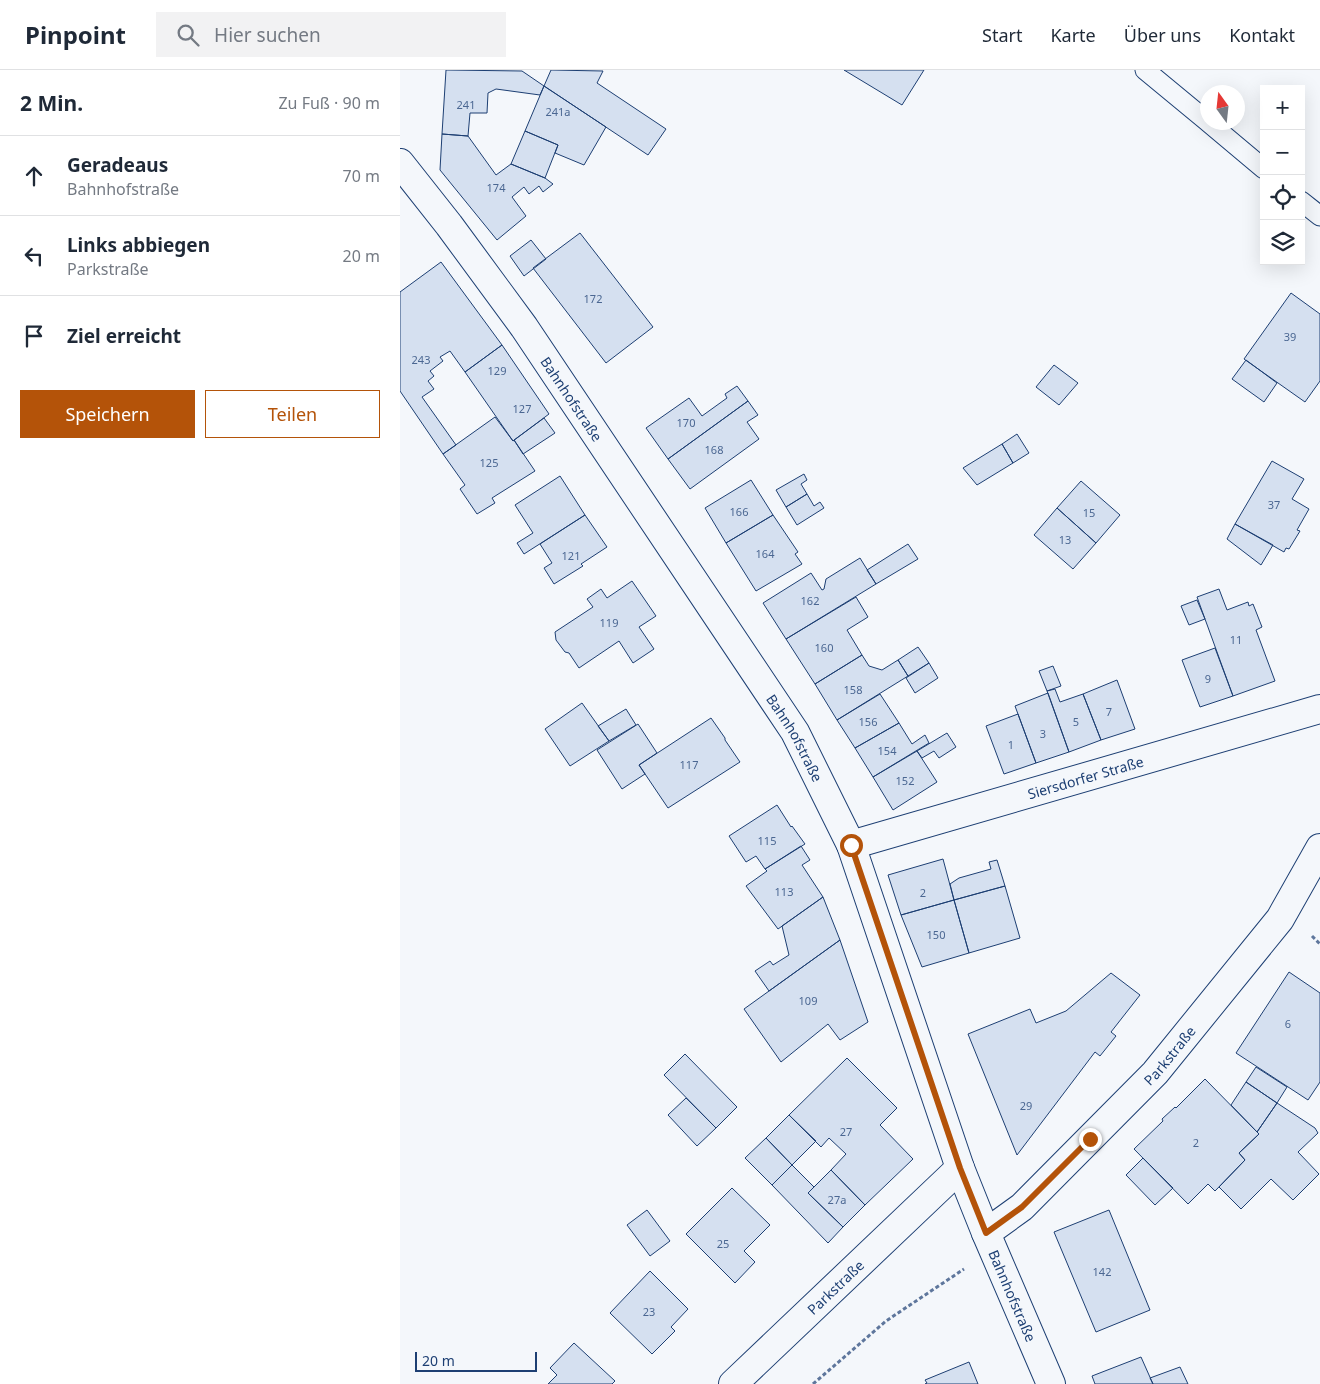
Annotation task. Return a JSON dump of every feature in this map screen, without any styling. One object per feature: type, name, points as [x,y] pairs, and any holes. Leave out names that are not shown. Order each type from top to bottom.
[{"type":"street","name":"Bahnhofstraße","points":[[400,163],[449,225],[524,327],[795,732],[851,845],[960,1168],[1051,1384]]},
{"type":"street","name":"Siersdorfer Straße","points":[[851,845],[1320,709]]},
{"type":"street","name":"Parkstraße","points":[[990,1243],[1022,1207],[1155,1072],[1280,920],[1320,848]]},
{"type":"street","name":"Parkstraße","points":[[733,1384],[960,1168]]},
{"type":"lane","points":[[1145,70],[1200,115]]},
{"type":"lane","points":[[1218,130],[1260,166]]},
{"type":"lane","points":[[1305,203],[1320,216]]},
{"type":"path","points":[[814,1384],[886,1322],[973,1263],[990,1243]]},
{"type":"building","points":[[446,70],[522,71],[544,86],[540,95],[496,89],[488,93],[487,113],[470,113],[468,136],[442,134]]},
{"type":"building","points":[[551,70],[603,71],[597,83],[666,129],[648,155],[544,86]]},
{"type":"building","points":[[844,70],[924,70],[902,105]]},
{"type":"building","points":[[544,86],[606,127],[584,165],[555,153],[558,145],[525,131]]},
{"type":"building","points":[[525,131],[558,145],[545,178],[511,164]]},
{"type":"building","points":[[442,134],[468,136],[496,175],[511,164],[545,178],[553,184],[543,192],[539,186],[529,194],[524,187],[512,197],[526,216],[497,240],[440,170]]},
{"type":"building","points":[[580,233],[653,327],[606,363],[533,268]]},
{"type":"building","points":[[531,240],[546,259],[524,276],[510,256]]},
{"type":"building","points":[[441,262],[502,345],[465,372],[450,351],[440,357],[443,361],[430,371],[434,376],[428,381],[434,389],[422,397],[456,445],[443,454],[400,391],[400,292]]},
{"type":"building","points":[[1291,293],[1320,314],[1320,381],[1305,402],[1244,359]]},
{"type":"building","points":[[502,345],[549,414],[513,441],[465,372]]},
{"type":"building","points":[[1246,360],[1277,383],[1264,402],[1232,379]]},
{"type":"building","points":[[1054,365],[1078,383],[1059,405],[1036,387]]},
{"type":"building","points":[[737,386],[748,401],[668,459],[646,428],[689,398],[702,416],[727,398],[725,394]]},
{"type":"building","points":[[748,401],[758,415],[747,422],[759,439],[690,489],[668,459]]},
{"type":"building","points":[[495,417],[514,440],[535,471],[492,498],[495,503],[477,514],[460,489],[465,485],[443,454]]},
{"type":"building","points":[[544,418],[555,433],[523,454],[514,440]]},
{"type":"building","points":[[1017,434],[1029,453],[1013,463],[1002,444]]},
{"type":"building","points":[[1002,444],[1013,463],[977,485],[963,468]]},
{"type":"building","points":[[1272,461],[1304,479],[1292,499],[1309,509],[1297,530],[1300,531],[1289,549],[1286,548],[1284,552],[1235,524]]},
{"type":"building","points":[[804,474],[807,480],[801,484],[807,494],[786,507],[776,490]]},
{"type":"building","points":[[560,476],[585,515],[524,554],[517,543],[533,533],[515,505]]},
{"type":"building","points":[[751,480],[773,515],[726,543],[705,508]]},
{"type":"building","points":[[1081,481],[1120,515],[1096,543],[1057,508]]},
{"type":"building","points":[[807,494],[814,506],[820,502],[824,508],[797,525],[786,507]]},
{"type":"building","points":[[1057,508],[1096,543],[1073,569],[1034,535]]},
{"type":"building","points":[[585,515],[607,547],[581,564],[583,566],[554,584],[544,568],[552,563],[540,544]]},
{"type":"building","points":[[773,515],[798,552],[795,554],[802,564],[756,591],[726,543]]},
{"type":"building","points":[[1235,524],[1273,545],[1261,565],[1227,539]]},
{"type":"building","points":[[908,544],[918,559],[876,584],[867,570]]},
{"type":"building","points":[[860,558],[876,584],[786,639],[763,603],[811,573],[822,590],[824,589],[826,579]]},
{"type":"building","points":[[632,581],[656,616],[639,627],[654,649],[633,663],[619,641],[579,668],[569,653],[565,652],[556,640],[555,632],[593,607],[587,599],[601,589],[607,598]]},
{"type":"building","points":[[1219,589],[1227,610],[1248,602],[1249,606],[1253,604],[1262,627],[1256,630],[1275,681],[1233,696],[1197,597]]},
{"type":"building","points":[[856,597],[868,617],[847,630],[862,655],[815,684],[786,639]]},
{"type":"building","points":[[1197,600],[1205,619],[1189,625],[1181,606]]},
{"type":"building","points":[[918,647],[929,663],[908,676],[898,660]]},
{"type":"building","points":[[1215,648],[1233,696],[1200,707],[1182,660]]},
{"type":"building","points":[[862,655],[869,666],[882,670],[898,660],[908,676],[837,720],[815,684]]},
{"type":"building","points":[[929,663],[938,678],[915,693],[906,678]]},
{"type":"building","points":[[1053,666],[1061,686],[1047,691],[1039,671]]},
{"type":"building","points":[[1117,680],[1135,729],[1101,740],[1083,694]]},
{"type":"building","points":[[1055,689],[1060,702],[1083,694],[1101,740],[1069,752],[1047,691]]},
{"type":"building","points":[[1048,693],[1069,752],[1036,763],[1015,706]]},
{"type":"building","points":[[880,694],[899,723],[855,748],[837,720]]},
{"type":"building","points":[[582,703],[609,741],[570,766],[545,729]]},
{"type":"building","points":[[626,709],[636,725],[609,741],[598,726]]},
{"type":"building","points":[[1018,714],[1036,763],[1004,774],[986,726]]},
{"type":"building","points":[[711,718],[740,762],[668,808],[639,765]]},
{"type":"building","points":[[899,723],[912,744],[925,735],[929,743],[873,777],[855,748]]},
{"type":"building","points":[[638,724],[657,753],[639,765],[645,774],[622,789],[597,750]]},
{"type":"building","points":[[947,733],[956,747],[939,758],[934,751],[922,758],[917,751]]},
{"type":"building","points":[[917,751],[937,782],[893,810],[873,777]]},
{"type":"building","points":[[777,805],[805,844],[765,869],[756,856],[746,862],[729,836]]},
{"type":"building","points":[[801,846],[810,860],[802,865],[823,897],[778,929],[746,886],[767,871],[765,869]]},
{"type":"building","points":[[943,859],[954,900],[901,915],[888,875]]},
{"type":"building","points":[[997,860],[1005,886],[954,900],[950,884],[959,878],[991,869],[989,862]]},
{"type":"building","points":[[1005,886],[1020,938],[969,953],[954,900]]},
{"type":"building","points":[[823,897],[840,940],[769,991],[755,971],[770,961],[773,965],[789,955],[782,926]]},
{"type":"building","points":[[954,900],[969,953],[922,967],[901,915]]},
{"type":"building","points":[[840,940],[868,1022],[840,1040],[828,1024],[781,1062],[744,1009]]},
{"type":"building","points":[[1289,972],[1320,993],[1320,1082],[1308,1100],[1236,1053]]},
{"type":"building","points":[[1111,973],[1140,995],[1111,1032],[1116,1036],[1100,1056],[1095,1052],[1017,1155],[968,1034],[1030,1009],[1036,1023],[1066,1011]]},
{"type":"building","points":[[685,1054],[737,1107],[716,1128],[664,1075]]},
{"type":"building","points":[[847,1058],[897,1108],[880,1125],[913,1159],[865,1205],[831,1170],[846,1154],[829,1138],[821,1147],[789,1115]]},
{"type":"building","points":[[1256,1067],[1287,1087],[1277,1103],[1246,1082]]},
{"type":"building","points":[[1205,1079],[1259,1134],[1239,1153],[1245,1160],[1215,1191],[1208,1184],[1188,1204],[1134,1149],[1163,1121],[1162,1119]]},
{"type":"building","points":[[1246,1082],[1277,1103],[1257,1132],[1231,1105]]},
{"type":"building","points":[[686,1098],[716,1128],[697,1146],[668,1115]]},
{"type":"building","points":[[1277,1103],[1315,1128],[1318,1133],[1298,1152],[1319,1174],[1293,1200],[1271,1179],[1241,1209],[1219,1187],[1245,1160],[1239,1153],[1259,1134],[1257,1132]]},
{"type":"building","points":[[789,1115],[816,1141],[792,1165],[766,1138]]},
{"type":"building","points":[[766,1138],[792,1165],[772,1185],[745,1158]]},
{"type":"building","points":[[1143,1158],[1173,1188],[1155,1205],[1126,1175]]},
{"type":"building","points":[[792,1165],[814,1187],[808,1193],[843,1227],[828,1243],[772,1185]]},
{"type":"building","points":[[831,1170],[865,1205],[843,1227],[808,1193]]},
{"type":"building","points":[[732,1188],[770,1225],[744,1251],[755,1262],[735,1283],[686,1234]]},
{"type":"building","points":[[647,1210],[670,1241],[650,1256],[627,1225]]},
{"type":"building","points":[[1109,1210],[1150,1310],[1096,1332],[1054,1232]]},
{"type":"building","points":[[650,1271],[688,1309],[671,1327],[675,1331],[652,1354],[610,1313]]},
{"type":"building","points":[[574,1343],[615,1381],[612,1384],[548,1384],[557,1375],[550,1368]]},
{"type":"building","points":[[1141,1357],[1153,1384],[1095,1384],[1092,1376]]},
{"type":"building","points":[[969,1362],[978,1384],[925,1384],[927,1383],[925,1380]]},
{"type":"building","points":[[1180,1367],[1188,1384],[1153,1384],[1150,1378]]},
{"type":"route","points":[[851,845],[960,1168],[986,1233],[1022,1207],[1090,1139]]}]
